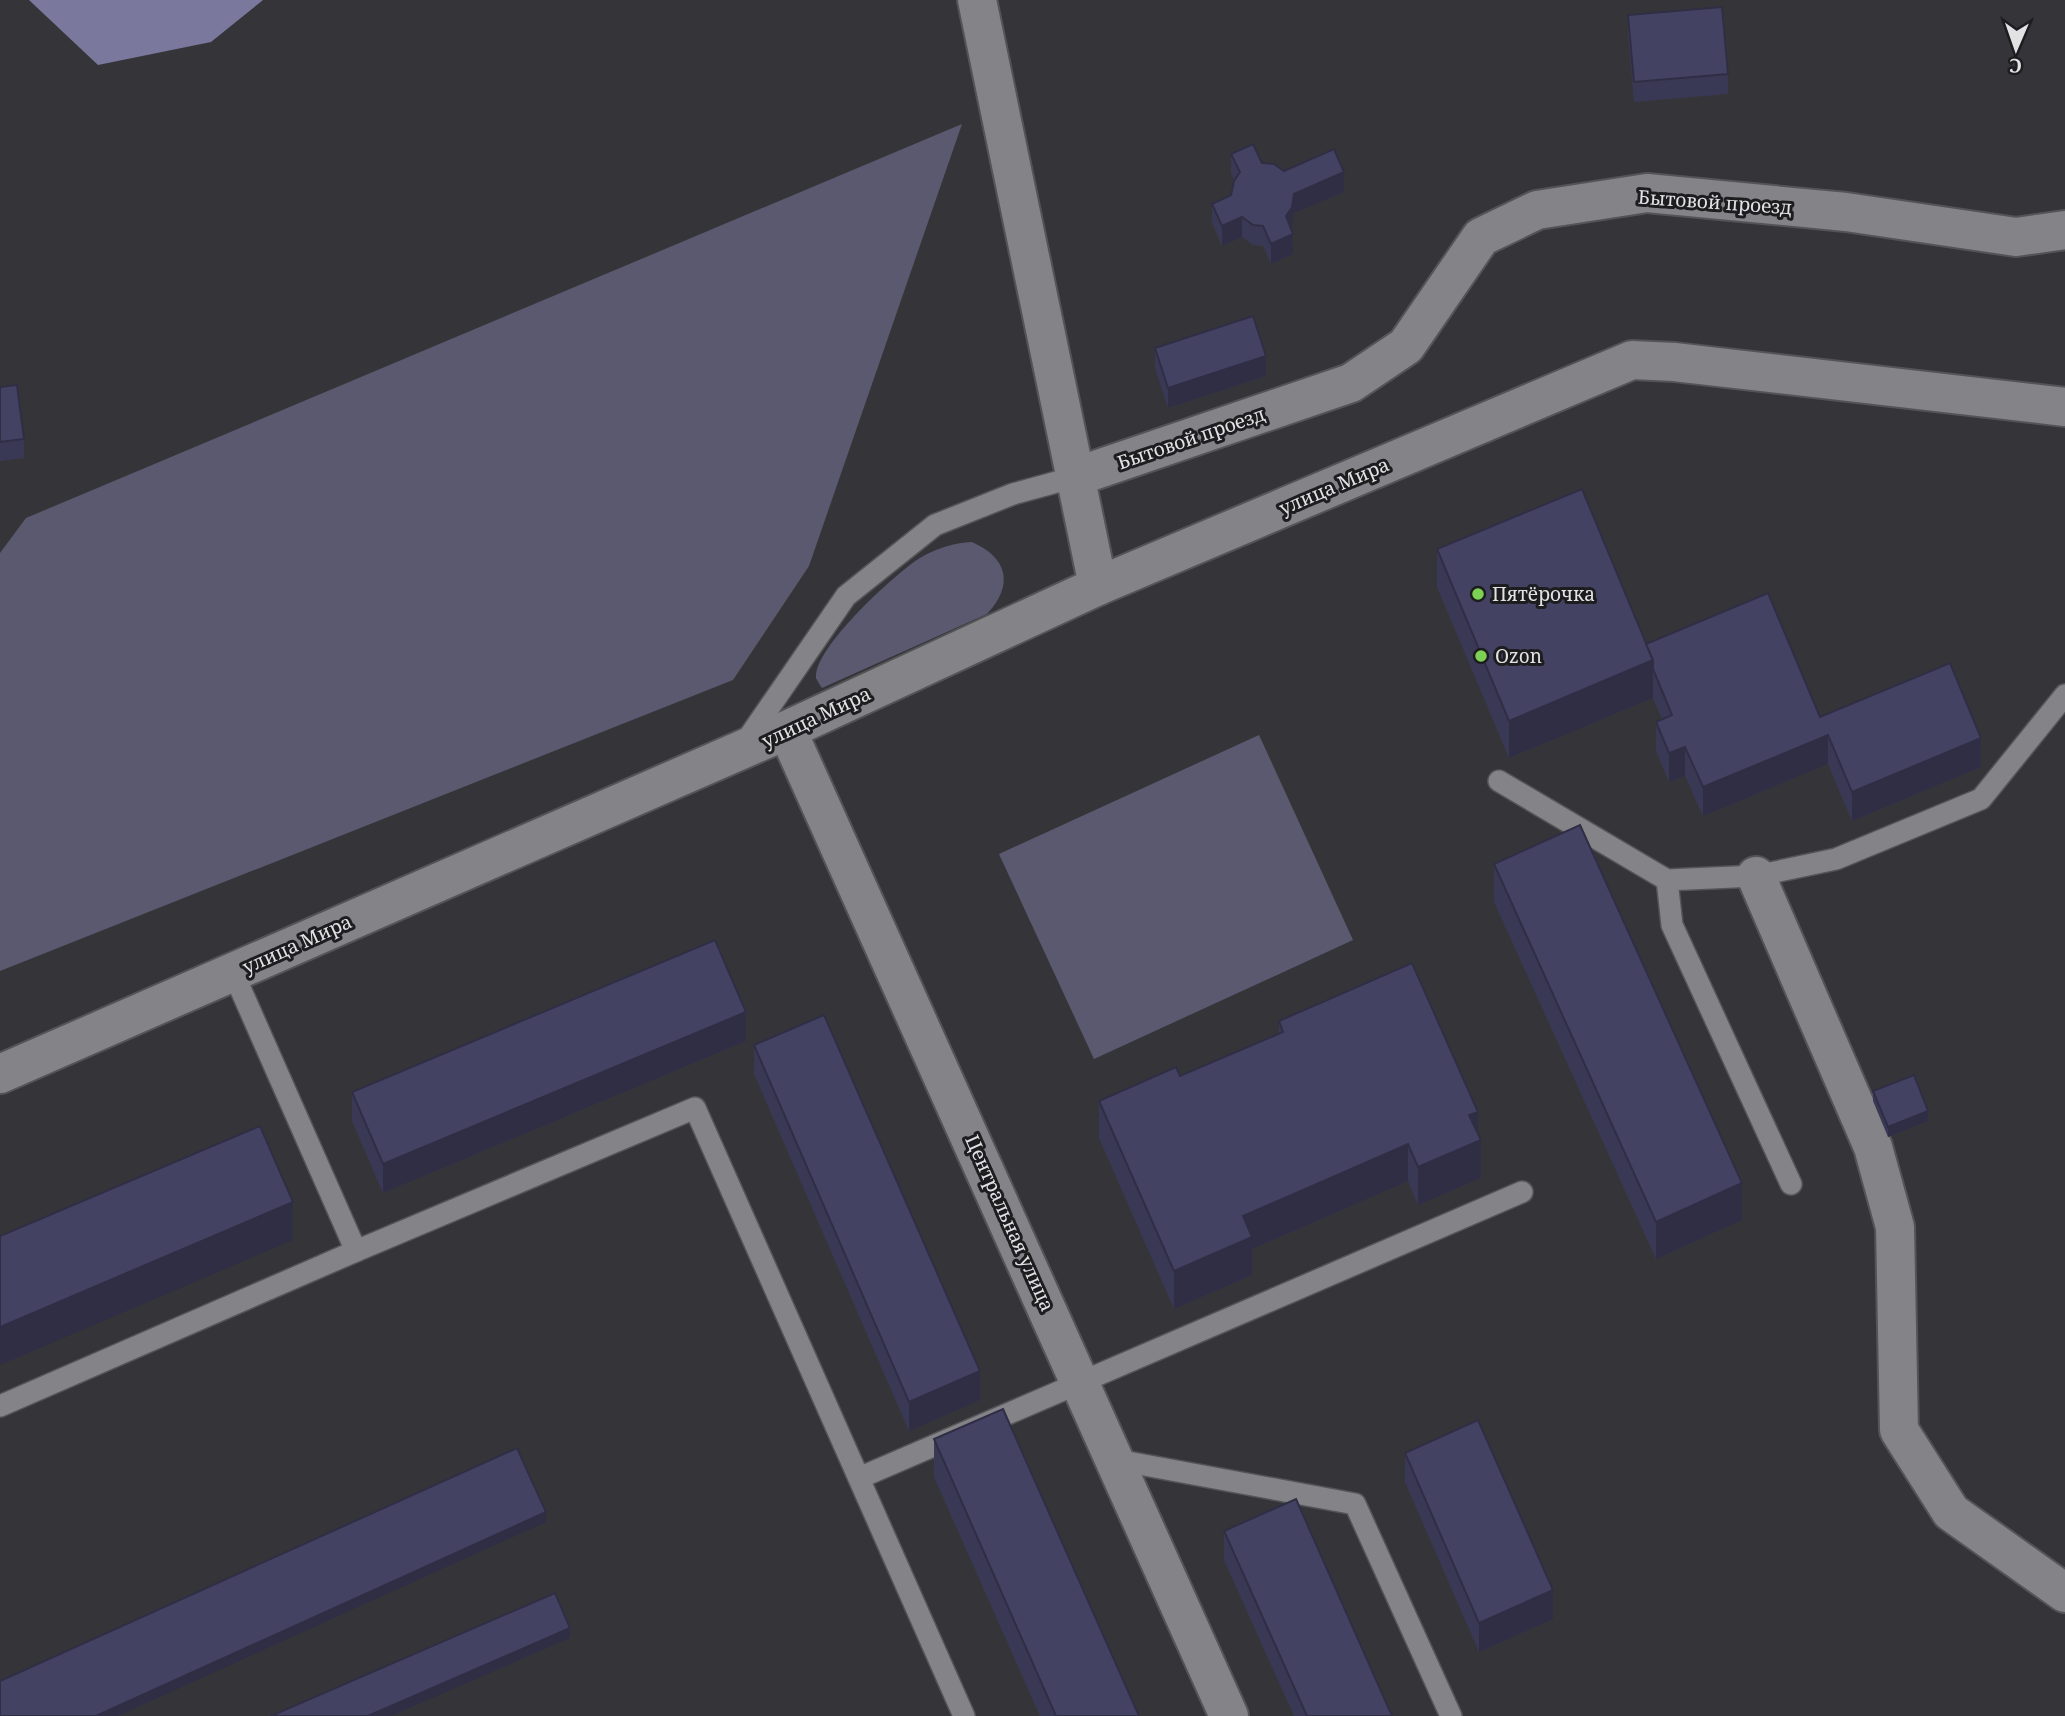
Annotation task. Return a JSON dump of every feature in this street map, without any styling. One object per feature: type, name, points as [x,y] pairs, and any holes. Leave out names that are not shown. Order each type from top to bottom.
[{"type":"street","points":[[977,0],[1098,586]]},
{"type":"street","name":"Бытовой проезд","points":[[1075,477],[1351,383],[1406,346],[1481,237],[1537,210],[1647,193],[1846,212],[2016,237],[2065,230]]},
{"type":"street","name":"улица Мира","points":[[0,1074],[739,752],[1098,586],[1632,360],[1674,362],[2065,407]]},
{"type":"street","name":"Центральная улица","points":[[787,730],[1117,1460],[1229,1716]]},
{"type":"street","points":[[1756,876],[1873,1147],[1895,1227],[1899,1430],[1951,1512],[2065,1593]]},
{"type":"lane","points":[[739,752],[846,596],[934,525],[1013,494],[1075,477]]},
{"type":"lane","points":[[1499,781],[1667,880],[1756,876],[1836,859],[1981,799],[2065,695]]},
{"type":"lane","points":[[1667,880],[1672,925],[1791,1184]]},
{"type":"lane","points":[[233,972],[356,1251]]},
{"type":"lane","points":[[0,1406],[356,1251],[695,1108],[964,1716]]},
{"type":"lane","points":[[859,1478],[1522,1192]]},
{"type":"lane","points":[[1117,1460],[1355,1504],[1451,1716]]},
{"type":"shaded area","points":[[29,0],[263,0],[211,42],[98,65]]},
{"type":"shaded area","points":[[962,124],[809,566],[733,680],[0,971],[0,553],[26,518]]},
{"type":"shaded area","points":[[972,542],[993,556],[1003,573],[1001,593],[987,614],[822,688],[816,678],[828,648],[878,592],[925,555],[948,546]]},
{"type":"shaded area","points":[[1259,735],[1353,940],[1094,1059],[999,854]]},
{"type":"building","points":[[1722,7],[1728,74],[1634,82],[1628,15]]},
{"type":"building","points":[[1253,144],[1262,163],[1274,164],[1284,171],[1334,149],[1344,172],[1294,194],[1292,207],[1286,216],[1293,234],[1271,244],[1263,226],[1253,225],[1242,217],[1222,226],[1212,204],[1231,195],[1234,181],[1240,172],[1231,154]]},
{"type":"building","points":[[1253,316],[1266,356],[1168,388],[1155,348]]},
{"type":"building","points":[[17,385],[24,439],[0,442],[0,387]]},
{"type":"building","points":[[1582,489],[1653,660],[1509,721],[1437,549]]},
{"type":"building","points":[[1768,593],[1820,717],[1950,663],[1981,738],[1852,792],[1828,735],[1703,787],[1685,747],[1669,753],[1656,722],[1672,715],[1646,644]]},
{"type":"building","points":[[1580,825],[1742,1183],[1656,1222],[1494,864]]},
{"type":"building","points":[[715,940],[746,1012],[383,1164],[352,1092]]},
{"type":"building","points":[[1412,963],[1478,1112],[1469,1115],[1481,1140],[1418,1167],[1408,1144],[1243,1216],[1252,1237],[1174,1271],[1099,1101],[1176,1067],[1180,1076],[1283,1032],[1279,1021]]},
{"type":"building","points":[[824,1015],[980,1371],[909,1402],[754,1045]]},
{"type":"building","points":[[1914,1075],[1928,1111],[1888,1127],[1873,1091]]},
{"type":"building","points":[[260,1126],[293,1202],[0,1327],[0,1236]]},
{"type":"building","points":[[1003,1409],[1139,1716],[1056,1716],[934,1439]]},
{"type":"building","points":[[1478,1420],[1553,1590],[1479,1623],[1405,1453]]},
{"type":"building","points":[[517,1448],[546,1512],[96,1716],[0,1716],[0,1681]]},
{"type":"building","points":[[1296,1499],[1392,1716],[1307,1716],[1224,1531]]},
{"type":"building","points":[[555,1593],[570,1628],[368,1716],[271,1716]]},
{"type":"place","name":"Пятёрочка","points":[[1478,594]]},
{"type":"place","name":"Ozon","points":[[1481,656]]}]
